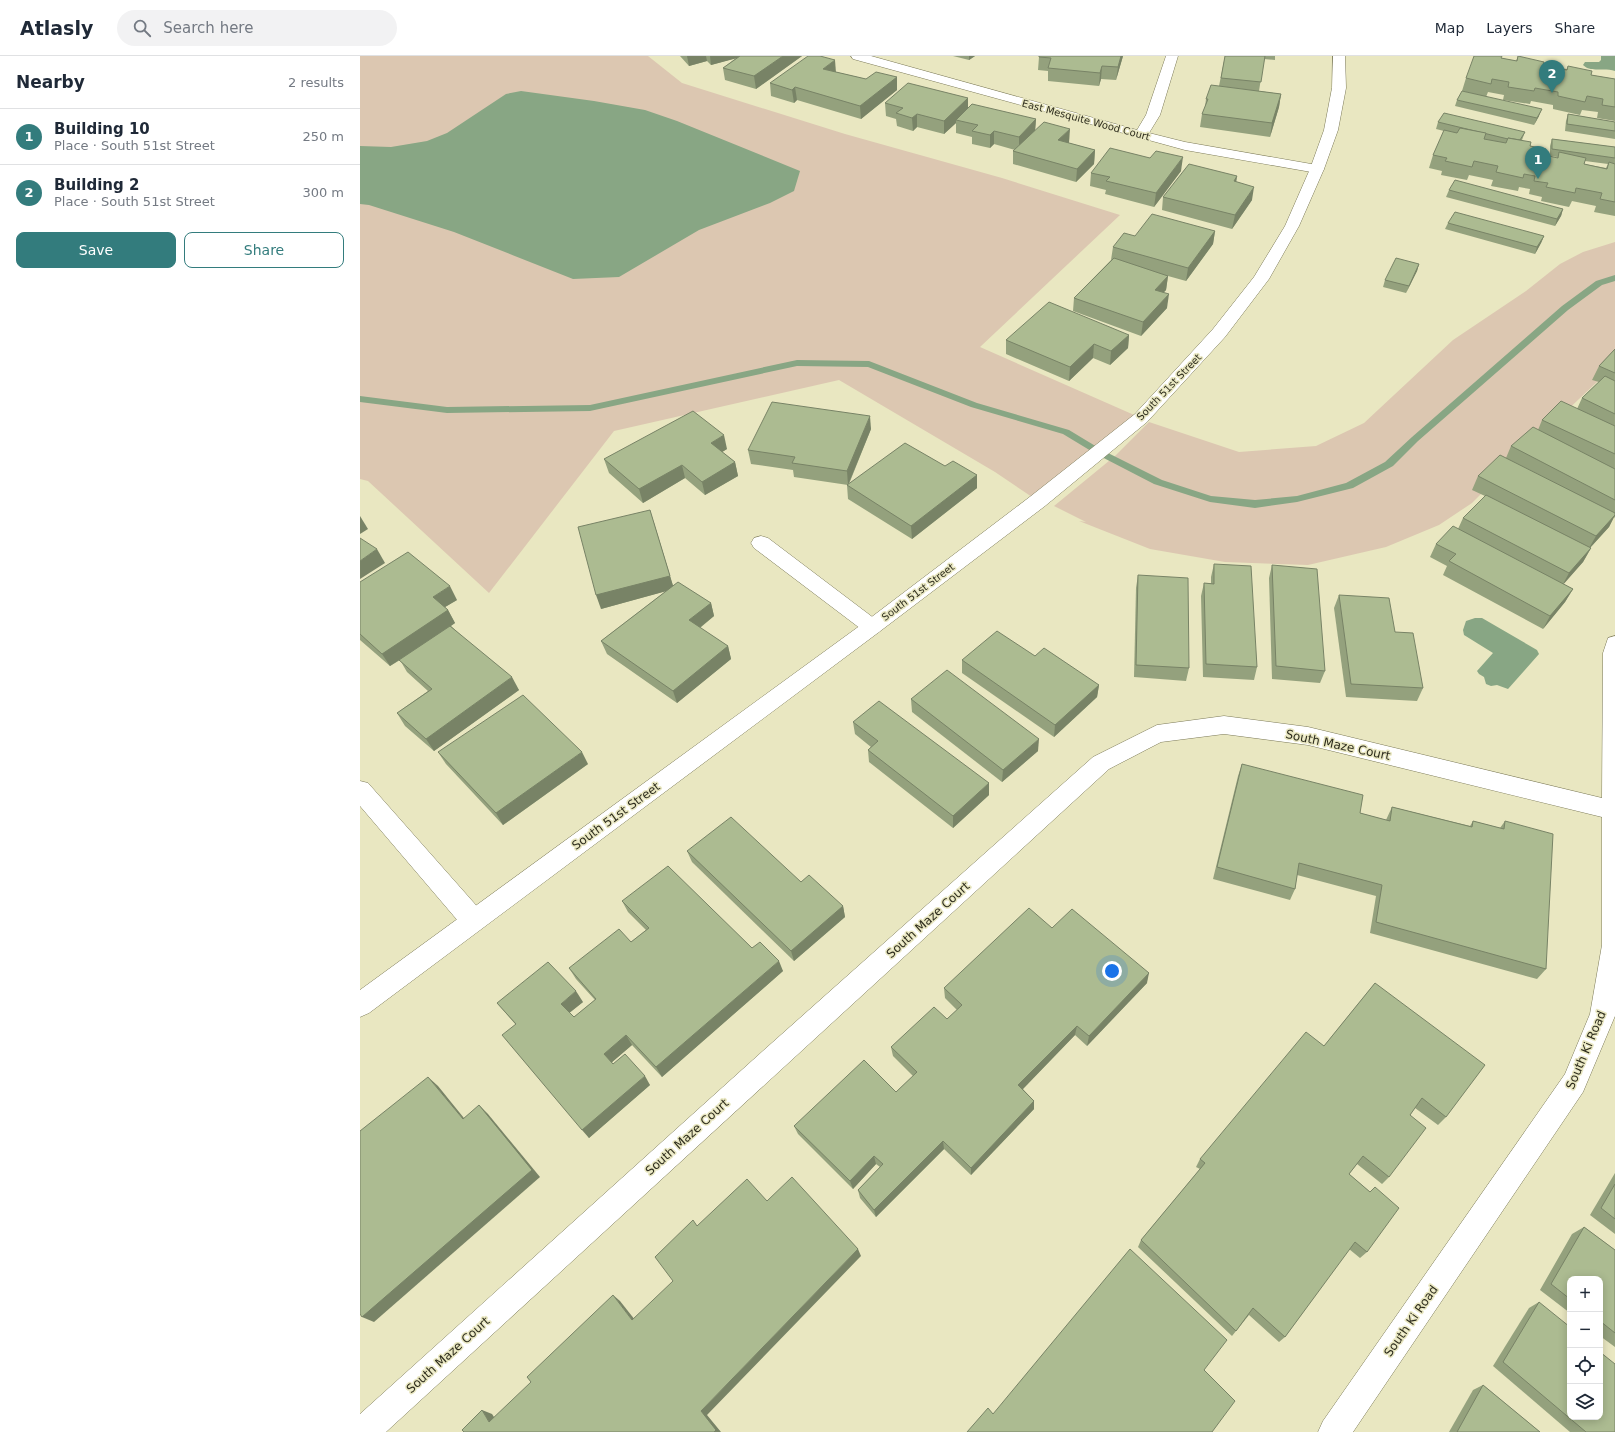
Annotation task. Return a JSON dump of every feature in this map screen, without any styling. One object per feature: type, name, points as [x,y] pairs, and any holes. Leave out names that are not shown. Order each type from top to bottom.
[{"type":"street","name":"East Mesquite Wood Court","points":[[857,56],[1185,146],[1318,169]]},
{"type":"street","points":[[1141,135],[1153,115],[1172,56]]},
{"type":"street","name":"South 51st Street","points":[[360,1005],[473,920],[872,627],[1038,501],[1141,418],[1219,333],[1261,279],[1292,226],[1318,169],[1331,130],[1339,88],[1339,56]]},
{"type":"street","name":"South 51st Street","points":[[761,543],[872,627]]},
{"type":"street","name":"South Ki Road","points":[[1334,1432],[1574,1083],[1603,1014],[1614,945],[1612,810],[1613,653],[1615,644]]},
{"type":"street","name":"South Maze Court","points":[[363,1432],[773,1059],[1102,763],[1157,734],[1224,725],[1308,736],[1612,810]]},
{"type":"street","points":[[360,790],[473,920]]},
{"type":"shaded area","points":[[360,56],[648,56],[682,83],[845,134],[1002,178],[1120,215],[980,347],[1141,418],[1038,501],[995,472],[839,380],[614,431],[489,593],[368,481],[360,479]]},
{"type":"shaded area","points":[[1601,56],[1615,56],[1615,71],[1590,69],[1583,65],[1585,62],[1599,62],[1601,60]]},
{"type":"shaded area","points":[[521,91],[645,110],[677,121],[800,171],[794,191],[770,203],[699,230],[619,277],[573,279],[454,232],[369,205],[360,204],[360,146],[391,147],[427,141],[447,133],[506,94]]},
{"type":"shaded area","points":[[1615,242],[1615,365],[1523,452],[1472,503],[1439,525],[1386,547],[1308,565],[1225,562],[1150,549],[1079,521],[1086,522],[1054,506],[1115,456],[1149,422],[1239,452],[1316,446],[1364,423],[1453,340],[1526,291],[1560,264],[1583,252]]},
{"type":"shaded area","points":[[1475,618],[1482,618],[1537,650],[1539,654],[1508,689],[1497,685],[1491,686],[1486,684],[1484,677],[1477,671],[1493,653],[1464,635],[1463,630],[1466,621]]},
{"type":"building","points":[[740,56],[783,56],[754,76],[723,68]]},
{"type":"building","points":[[808,56],[820,56],[835,60],[823,69],[866,79],[876,72],[897,77],[860,106],[795,87],[792,90],[770,83]]},
{"type":"building","points":[[1039,56],[1121,56],[1118,67],[1102,66],[1100,73],[1048,68],[1051,58]]},
{"type":"building","points":[[1225,56],[1265,56],[1261,82],[1221,78]]},
{"type":"building","points":[[1474,56],[1502,56],[1501,58],[1517,61],[1518,56],[1544,62],[1543,66],[1567,70],[1568,66],[1592,71],[1591,75],[1615,79],[1615,107],[1602,105],[1603,99],[1587,96],[1585,102],[1558,96],[1558,92],[1535,88],[1534,91],[1508,87],[1509,82],[1492,79],[1491,84],[1466,78]]},
{"type":"building","points":[[908,83],[968,98],[944,121],[917,114],[912,118],[896,113],[903,108],[885,103]]},
{"type":"building","points":[[1211,85],[1281,94],[1272,123],[1202,114],[1208,99],[1206,99]]},
{"type":"building","points":[[1462,91],[1542,109],[1537,118],[1457,100]]},
{"type":"building","points":[[972,104],[1036,119],[1019,137],[994,131],[990,135],[972,131],[978,125],[956,120]]},
{"type":"building","points":[[1444,113],[1525,132],[1520,140],[1508,139],[1438,122]]},
{"type":"building","points":[[1568,114],[1615,122],[1615,131],[1567,124]]},
{"type":"building","points":[[1044,122],[1070,129],[1058,140],[1095,150],[1077,169],[1013,151]]},
{"type":"building","points":[[1460,128],[1486,133],[1484,139],[1506,143],[1508,138],[1531,142],[1530,146],[1546,149],[1544,155],[1558,158],[1559,152],[1586,158],[1584,164],[1607,169],[1609,162],[1615,164],[1615,202],[1600,199],[1602,193],[1576,188],[1575,193],[1546,187],[1548,183],[1534,181],[1535,176],[1524,174],[1523,178],[1496,172],[1498,166],[1474,161],[1472,167],[1445,161],[1447,158],[1433,155],[1444,130],[1457,133]]},
{"type":"building","points":[[1552,139],[1615,147],[1615,158],[1552,149]]},
{"type":"building","points":[[1110,148],[1150,158],[1156,151],[1183,157],[1156,193],[1106,181],[1110,177],[1091,173]]},
{"type":"building","points":[[1189,164],[1237,176],[1234,181],[1254,187],[1235,215],[1163,197]]},
{"type":"building","points":[[1455,180],[1563,209],[1557,219],[1449,190]]},
{"type":"building","points":[[1455,212],[1544,236],[1537,247],[1448,223]]},
{"type":"building","points":[[1152,214],[1215,231],[1188,268],[1113,247],[1124,233],[1135,236]]},
{"type":"building","points":[[1114,258],[1168,276],[1155,290],[1169,294],[1143,322],[1074,298]]},
{"type":"building","points":[[1396,258],[1419,264],[1409,286],[1385,280]]},
{"type":"building","points":[[1049,302],[1129,335],[1111,351],[1094,344],[1070,367],[1006,340]]},
{"type":"building","points":[[1615,349],[1615,373],[1599,366]]},
{"type":"building","points":[[1605,376],[1615,381],[1615,414],[1582,398]]},
{"type":"building","points":[[1561,401],[1615,426],[1615,454],[1542,420]]},
{"type":"building","points":[[772,402],[870,416],[847,471],[792,463],[795,457],[748,450]]},
{"type":"building","points":[[693,411],[724,435],[711,443],[735,462],[702,482],[682,465],[639,489],[604,459]]},
{"type":"building","points":[[1533,427],[1615,469],[1615,500],[1511,446]]},
{"type":"building","points":[[905,443],[945,466],[953,461],[977,475],[911,526],[847,485]]},
{"type":"building","points":[[1500,455],[1615,513],[1615,515],[1596,536],[1478,476]]},
{"type":"building","points":[[1486,495],[1591,548],[1569,573],[1463,518]]},
{"type":"building","points":[[650,510],[670,576],[596,595],[578,527]]},
{"type":"building","points":[[1453,526],[1573,589],[1550,616],[1449,561],[1456,554],[1436,544]]},
{"type":"building","points":[[360,538],[377,549],[360,561]]},
{"type":"building","points":[[408,552],[450,586],[433,597],[448,610],[382,654],[360,634],[360,582]]},
{"type":"building","points":[[1214,564],[1251,566],[1257,667],[1206,664],[1204,583],[1214,584]]},
{"type":"building","points":[[1272,565],[1317,569],[1325,671],[1276,666]]},
{"type":"building","points":[[1138,575],[1188,578],[1189,668],[1136,665]]},
{"type":"building","points":[[678,582],[711,603],[689,620],[728,646],[673,691],[601,641]]},
{"type":"building","points":[[1339,595],[1389,598],[1395,632],[1413,633],[1423,688],[1351,684]]},
{"type":"building","points":[[450,626],[512,677],[426,739],[397,713],[432,689],[399,660]]},
{"type":"building","points":[[997,631],[1035,656],[1044,648],[1099,685],[1055,725],[962,660]]},
{"type":"building","points":[[947,670],[1039,739],[1003,770],[911,699]]},
{"type":"building","points":[[523,695],[582,752],[496,813],[438,752]]},
{"type":"building","points":[[879,701],[989,783],[953,816],[868,750],[878,741],[853,722]]},
{"type":"building","points":[[1242,764],[1363,795],[1360,813],[1390,821],[1392,807],[1472,827],[1473,821],[1504,829],[1505,821],[1553,834],[1546,969],[1376,922],[1382,885],[1299,863],[1295,889],[1217,867]]},
{"type":"building","points":[[731,817],[801,882],[809,875],[843,906],[791,951],[687,851]]},
{"type":"building","points":[[668,866],[752,948],[760,942],[779,961],[656,1067],[626,1035],[604,1054],[613,1064],[625,1054],[645,1076],[582,1130],[502,1035],[516,1024],[497,1003],[548,962],[576,991],[561,1004],[574,1017],[596,999],[569,968],[619,929],[631,942],[649,928],[622,901]]},
{"type":"building","points":[[1029,908],[1052,928],[1072,909],[1149,973],[1089,1036],[1077,1026],[1018,1085],[1034,1101],[971,1168],[943,1141],[874,1210],[858,1190],[883,1164],[874,1156],[850,1181],[794,1126],[864,1060],[896,1092],[917,1072],[891,1047],[934,1007],[947,1019],[962,1005],[944,988]]},
{"type":"building","points":[[1375,983],[1485,1065],[1446,1117],[1422,1098],[1410,1115],[1426,1128],[1389,1177],[1363,1156],[1349,1174],[1370,1192],[1375,1187],[1399,1208],[1367,1252],[1355,1242],[1285,1337],[1253,1308],[1236,1331],[1141,1240],[1205,1163],[1200,1159],[1306,1032],[1324,1046]]},
{"type":"building","points":[[428,1077],[463,1119],[479,1105],[532,1170],[362,1317],[360,1314],[360,1131]]},
{"type":"building","points":[[792,1177],[858,1249],[701,1411],[716,1430],[714,1432],[464,1432],[462,1430],[482,1410],[489,1422],[531,1382],[527,1377],[613,1295],[632,1320],[673,1281],[655,1257],[693,1220],[697,1226],[747,1179],[767,1201]]},
{"type":"building","points":[[1615,1184],[1615,1219],[1601,1208]]},
{"type":"building","points":[[1584,1227],[1615,1250],[1615,1333],[1603,1323],[1603,1276],[1567,1276],[1567,1297],[1551,1284]]},
{"type":"building","points":[[1130,1249],[1227,1340],[1204,1370],[1235,1401],[1212,1432],[967,1432],[988,1408],[993,1414]]},
{"type":"building","points":[[1539,1302],[1567,1325],[1567,1416],[1503,1362]]},
{"type":"building","points":[[1603,1354],[1615,1364],[1615,1432],[1586,1432],[1572,1420],[1603,1420]]},
{"type":"building","points":[[1483,1385],[1540,1432],[1457,1432]]},
{"type":"waterway","points":[[360,399],[447,410],[590,408],[797,363],[869,364],[974,405],[1066,432],[1099,452],[1158,482],[1210,499],[1255,504],[1297,499],[1349,486],[1389,464],[1415,439],[1565,308],[1599,283],[1615,278]]},
{"type":"place","name":"Building 2","points":[[1552,93]]},
{"type":"place","name":"Building 10","points":[[1538,179]]}]
